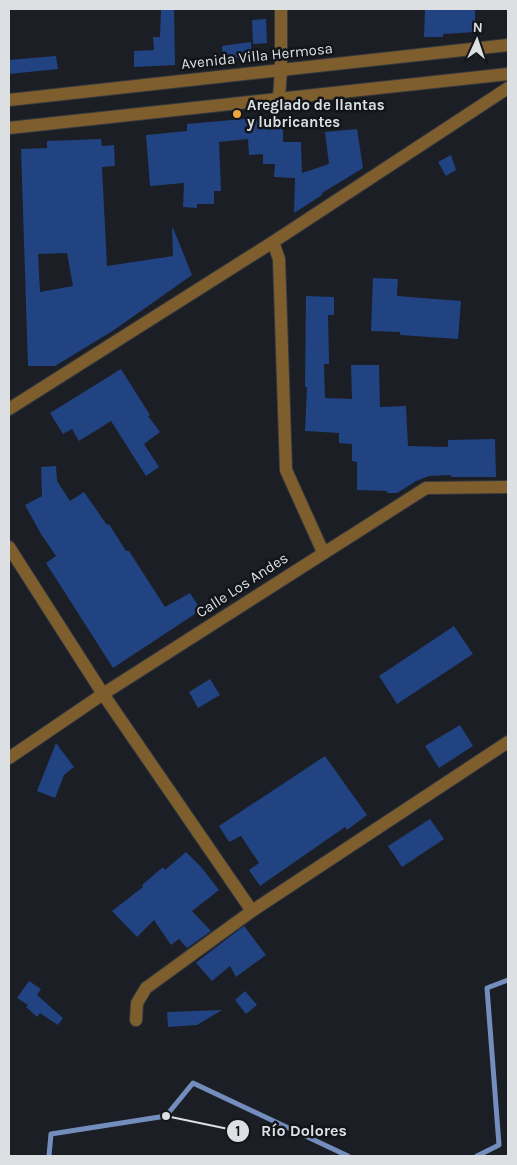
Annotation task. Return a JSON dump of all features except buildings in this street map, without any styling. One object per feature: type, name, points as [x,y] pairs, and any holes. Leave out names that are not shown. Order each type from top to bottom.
[{"type":"street","points":[[279,98],[281,70],[280,9]]},
{"type":"street","name":"Avenida Villa Hermosa","points":[[9,100],[508,45]]},
{"type":"street","points":[[9,128],[508,74]]},
{"type":"street","points":[[9,409],[273,242],[508,88]]},
{"type":"street","points":[[273,242],[279,259],[286,470],[323,552]]},
{"type":"street","name":"Calle Los Andes","points":[[9,758],[103,694],[426,488],[508,487]]},
{"type":"street","points":[[9,547],[103,694],[252,912]]},
{"type":"street","points":[[136,1020],[137,1003],[146,988],[252,912],[508,742]]},
{"type":"waterway","points":[[477,1156],[499,1145],[487,988],[508,980]]},
{"type":"waterway","points":[[49,1156],[51,1134],[166,1116],[193,1083],[348,1156]]},
{"type":"place","name":"Areglado de llantas y lubricantes","points":[[237,114]]},
{"type":"place","name":"Río Dolores","points":[[166,1116]]}]
